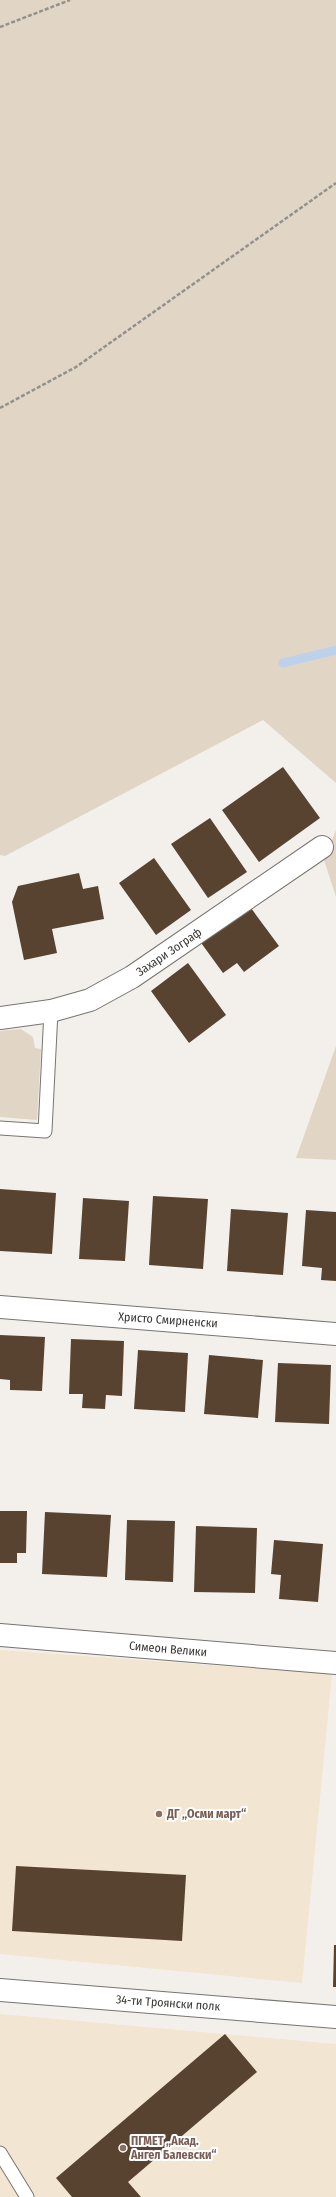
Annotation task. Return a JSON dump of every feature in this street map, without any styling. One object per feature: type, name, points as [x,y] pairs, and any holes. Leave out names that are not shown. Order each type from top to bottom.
[{"type":"street","name":"Захари Зограф","points":[[0,1018],[51,1011],[90,1000],[132,977],[322,847]]},
{"type":"street","name":"Христо Смирненски","points":[[0,1307],[336,1334]]},
{"type":"street","name":"Симеон Велики","points":[[0,1635],[336,1663]]},
{"type":"street","name":"34-ти Троянски полк","points":[[0,1990],[336,2016]]},
{"type":"lane","points":[[0,1128],[45,1131],[51,1011]]},
{"type":"lane","points":[[0,2153],[27,2197]]},
{"type":"path","points":[[0,26],[70,0]]},
{"type":"path","points":[[0,408],[76,367],[336,183]]},
{"type":"shaded area","points":[[0,0],[336,0],[336,783],[263,720],[5,856],[0,855]]},
{"type":"shaded area","points":[[336,830],[336,897],[324,860]]},
{"type":"shaded area","points":[[21,1029],[33,1037],[35,1048],[41,1049],[37,1120],[0,1117],[0,1031]]},
{"type":"shaded area","points":[[336,1046],[336,1160],[296,1158]]},
{"type":"shaded area","name":"ДГ „Осми март“","points":[[0,1650],[332,1674],[302,1983],[0,1954]]},
{"type":"shaded area","points":[[0,2014],[336,2044],[336,2197],[0,2197]]},
{"type":"building","points":[[283,767],[320,818],[259,862],[222,810]]},
{"type":"building","points":[[210,818],[247,872],[208,898],[171,844]]},
{"type":"building","points":[[154,858],[191,910],[156,935],[119,883]]},
{"type":"building","points":[[79,873],[83,889],[98,886],[104,919],[52,929],[57,953],[24,960],[12,902],[18,886]]},
{"type":"building","points":[[248,904],[279,946],[244,972],[237,963],[223,973],[199,940]]},
{"type":"building","points":[[188,963],[226,1015],[189,1043],[151,991]]},
{"type":"building","points":[[0,1189],[56,1193],[52,1254],[0,1251]]},
{"type":"building","points":[[153,1196],[208,1199],[203,1269],[149,1265]]},
{"type":"building","points":[[83,1198],[129,1201],[125,1261],[79,1259]]},
{"type":"building","points":[[231,1209],[288,1213],[283,1275],[227,1271]]},
{"type":"building","points":[[306,1210],[336,1212],[336,1281],[321,1280],[322,1268],[302,1266]]},
{"type":"building","points":[[0,1335],[45,1337],[42,1391],[10,1390],[10,1380],[0,1379]]},
{"type":"building","points":[[71,1339],[124,1341],[122,1396],[106,1395],[105,1409],[82,1408],[83,1394],[69,1394]]},
{"type":"building","points":[[138,1350],[188,1353],[185,1412],[134,1409]]},
{"type":"building","points":[[209,1355],[263,1360],[258,1418],[204,1414]]},
{"type":"building","points":[[278,1363],[331,1365],[329,1424],[275,1422]]},
{"type":"building","points":[[0,1511],[27,1511],[26,1553],[17,1553],[17,1563],[0,1563]]},
{"type":"building","points":[[45,1512],[111,1515],[107,1577],[42,1574]]},
{"type":"building","points":[[127,1520],[175,1521],[173,1582],[125,1580]]},
{"type":"building","points":[[196,1526],[257,1528],[255,1593],[194,1592]]},
{"type":"building","points":[[274,1540],[323,1544],[318,1602],[279,1599],[281,1575],[271,1574]]},
{"type":"building","points":[[16,1866],[186,1875],[182,1941],[12,1931]]},
{"type":"building","points":[[334,1945],[336,1945],[336,1987],[333,1987]]},
{"type":"building","points":[[225,2034],[257,2072],[128,2182],[141,2197],[72,2197],[56,2178]]},
{"type":"waterway","points":[[283,663],[336,650]]},
{"type":"place","name":"ДГ „Осми март“","points":[[159,1814]]},
{"type":"place","name":"ПГМЕТ „Акад. Ангел Балевски“","points":[[123,2148]]}]
